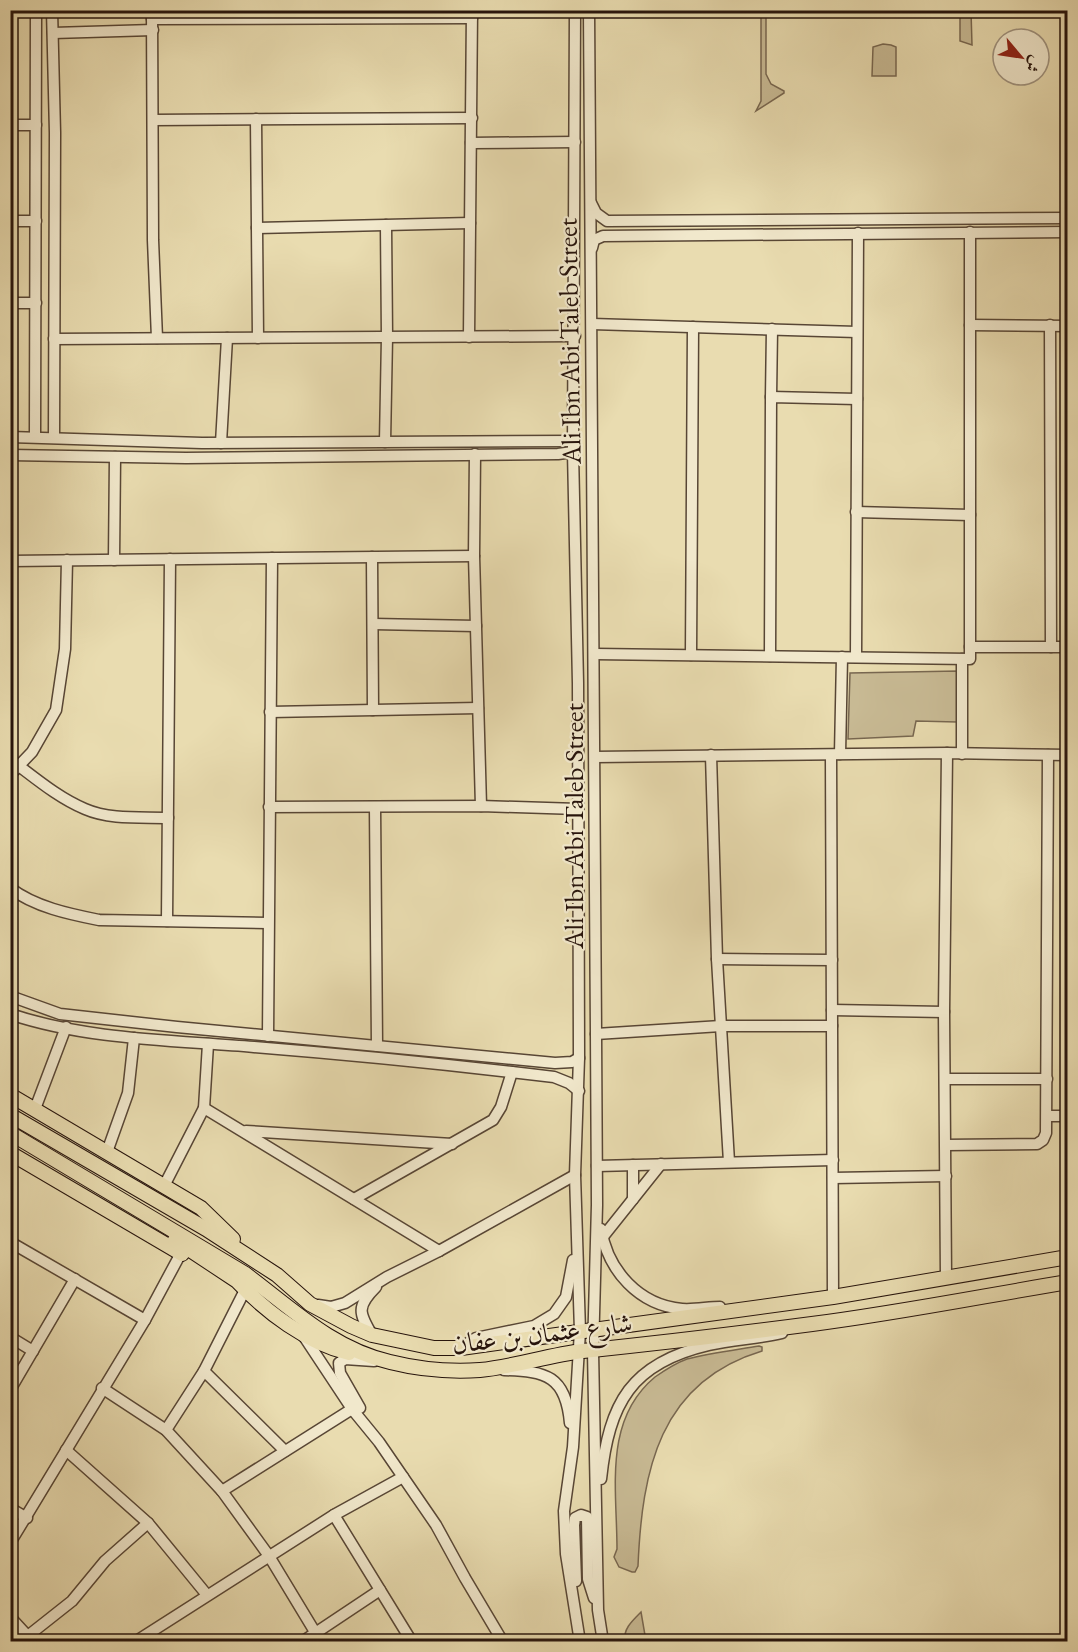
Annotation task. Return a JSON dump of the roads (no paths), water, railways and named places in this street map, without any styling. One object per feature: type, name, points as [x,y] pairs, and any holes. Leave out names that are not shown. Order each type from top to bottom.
[{"type":"main road","points":[[10,1095],[201,1208],[256,1261]]},
{"type":"main road","name":"شارع عثمان بن عفان","points":[[14,1117],[206,1229],[277,1275],[310,1304],[372,1335],[434,1348],[461,1348],[833,1297],[1068,1257]]},
{"type":"main road","name":"شارع عثمان بن عفان","points":[[10,1133],[244,1274],[321,1332],[356,1351],[389,1362],[426,1368],[480,1370],[586,1351],[814,1324],[1068,1281]]},
{"type":"main road","points":[[10,1153],[245,1290],[302,1335],[330,1348],[389,1362]]},
{"type":"main road","points":[[155,1220],[180,1245],[237,1281],[245,1290]]},
{"type":"street","points":[[36,10],[36,436]]},
{"type":"street","points":[[52,10],[54,437]]},
{"type":"street","name":"Ali Ibn Abi Taleb Street","points":[[575,10],[574,446],[578,682],[579,1058],[575,1175],[577,1227]]},
{"type":"street","name":"Ali Ibn Abi Taleb Street","points":[[589,10],[597,1205],[586,1351],[596,1521],[598,1610],[603,1641]]},
{"type":"street","points":[[53,33],[152,20],[368,14],[472,14],[469,337]]},
{"type":"street","points":[[152,20],[153,240],[157,338]]},
{"type":"street","points":[[153,120],[472,118]]},
{"type":"street","points":[[256,119],[258,338]]},
{"type":"street","points":[[10,125],[36,124]]},
{"type":"street","points":[[471,143],[575,142]]},
{"type":"street","points":[[591,204],[596,213],[607,221],[1068,218]]},
{"type":"street","points":[[10,221],[36,221]]},
{"type":"street","points":[[257,228],[471,223]]},
{"type":"street","points":[[385,442],[386,225]]},
{"type":"street","points":[[595,654],[970,660],[970,232]]},
{"type":"street","points":[[591,251],[594,240],[603,236],[1068,232]]},
{"type":"street","points":[[856,657],[858,233]]},
{"type":"street","points":[[10,303],[36,303]]},
{"type":"street","points":[[592,324],[857,332]]},
{"type":"street","points":[[970,325],[1068,326]]},
{"type":"street","points":[[1050,326],[1051,646]]},
{"type":"street","points":[[691,655],[693,327]]},
{"type":"street","points":[[770,656],[772,329]]},
{"type":"street","points":[[54,339],[575,336]]},
{"type":"street","points":[[221,442],[227,338]]},
{"type":"street","points":[[771,397],[857,399]]},
{"type":"street","points":[[10,437],[574,446]]},
{"type":"street","points":[[10,455],[186,458],[475,454],[574,446]]},
{"type":"street","points":[[475,454],[474,556],[481,806]]},
{"type":"street","points":[[114,560],[115,457]]},
{"type":"street","points":[[856,512],[970,515]]},
{"type":"street","points":[[10,561],[474,556]]},
{"type":"street","points":[[372,557],[373,710]]},
{"type":"street","points":[[268,1036],[272,558]]},
{"type":"street","points":[[167,921],[170,559]]},
{"type":"street","points":[[10,775],[32,752],[56,710],[65,649],[67,560]]},
{"type":"street","points":[[373,624],[476,626]]},
{"type":"street","points":[[970,647],[1068,647]]},
{"type":"street","points":[[597,1205],[604,1245],[615,1267],[628,1285],[645,1298],[684,1309],[768,1305],[833,1297],[832,960],[836,754],[842,657]]},
{"type":"street","points":[[962,659],[962,754]]},
{"type":"street","points":[[270,712],[478,708]]},
{"type":"street","points":[[595,757],[947,753],[1068,755]]},
{"type":"street","points":[[946,1278],[944,1012],[947,753]]},
{"type":"street","points":[[711,755],[717,959],[729,1162]]},
{"type":"street","points":[[946,1145],[1037,1144],[1043,1140],[1046,1133],[1048,755]]},
{"type":"street","points":[[19,766],[49,789],[86,810],[112,816],[168,818]]},
{"type":"street","points":[[269,807],[481,806],[578,809]]},
{"type":"street","points":[[375,807],[377,1046]]},
{"type":"street","points":[[10,888],[23,898],[72,915],[99,920],[268,923]]},
{"type":"street","points":[[717,959],[832,960]]},
{"type":"street","points":[[10,996],[60,1014],[555,1063],[572,1062],[579,1058]]},
{"type":"street","points":[[832,1010],[944,1012]]},
{"type":"street","points":[[10,1014],[35,1022],[134,1038],[554,1077],[569,1083],[579,1091]]},
{"type":"street","points":[[596,1034],[721,1026],[832,1026]]},
{"type":"street","points":[[35,1109],[66,1027]]},
{"type":"street","points":[[107,1152],[128,1093],[134,1038]]},
{"type":"street","points":[[164,1186],[204,1108],[208,1044]]},
{"type":"street","points":[[554,1077],[558,1071],[555,1063]]},
{"type":"street","points":[[354,1199],[494,1120],[501,1107],[512,1072]]},
{"type":"street","points":[[945,1079],[1047,1079]]},
{"type":"street","points":[[204,1108],[439,1251]]},
{"type":"street","points":[[1047,1116],[1068,1116]]},
{"type":"street","points":[[242,1131],[452,1144]]},
{"type":"street","points":[[597,1166],[832,1160]]},
{"type":"street","points":[[602,1238],[661,1164]]},
{"type":"street","points":[[633,1165],[633,1199]]},
{"type":"street","points":[[310,1304],[331,1307],[338,1305],[575,1175]]},
{"type":"street","points":[[832,1178],[946,1176]]},
{"type":"street","points":[[577,1227],[586,1330]]},
{"type":"street","points":[[461,1348],[476,1338],[534,1326],[554,1314],[566,1296],[577,1227]]},
{"type":"street","points":[[10,1242],[145,1320]]},
{"type":"street","points":[[10,1542],[27,1518],[102,1388],[145,1320],[181,1253]]},
{"type":"street","points":[[372,1335],[361,1317],[362,1305],[368,1295],[387,1277]]},
{"type":"street","points":[[10,1390],[75,1279]]},
{"type":"street","points":[[166,1430],[204,1371],[245,1290]]},
{"type":"street","points":[[596,1521],[604,1450],[614,1415],[629,1388],[652,1367],[676,1354],[711,1344],[767,1337],[814,1324]]},
{"type":"street","points":[[302,1335],[436,1525],[503,1641]]},
{"type":"street","points":[[10,1336],[33,1351]]},
{"type":"street","points":[[579,1640],[566,1554],[565,1522],[586,1351]]},
{"type":"street","points":[[379,1442],[340,1373],[339,1363],[345,1359],[389,1362]]},
{"type":"street","points":[[480,1370],[537,1373],[561,1386],[570,1416],[573,1447]]},
{"type":"street","points":[[204,1371],[285,1451]]},
{"type":"street","points":[[102,1388],[166,1430],[222,1491],[269,1556],[318,1637]]},
{"type":"street","points":[[222,1491],[352,1409]]},
{"type":"street","points":[[66,1450],[148,1523],[207,1595]]},
{"type":"street","points":[[135,1641],[334,1515],[403,1477]]},
{"type":"street","points":[[10,1508],[27,1518]]},
{"type":"street","points":[[334,1515],[412,1641]]},
{"type":"street","points":[[579,1640],[574,1525],[575,1518],[581,1515],[586,1517],[588,1579],[598,1610]]},
{"type":"street","points":[[10,1617],[31,1638],[72,1601],[105,1561],[148,1523]]},
{"type":"street","points":[[302,1641],[318,1637],[380,1590]]},
{"type":"street","points":[[10,1638],[14,1641]]}]
